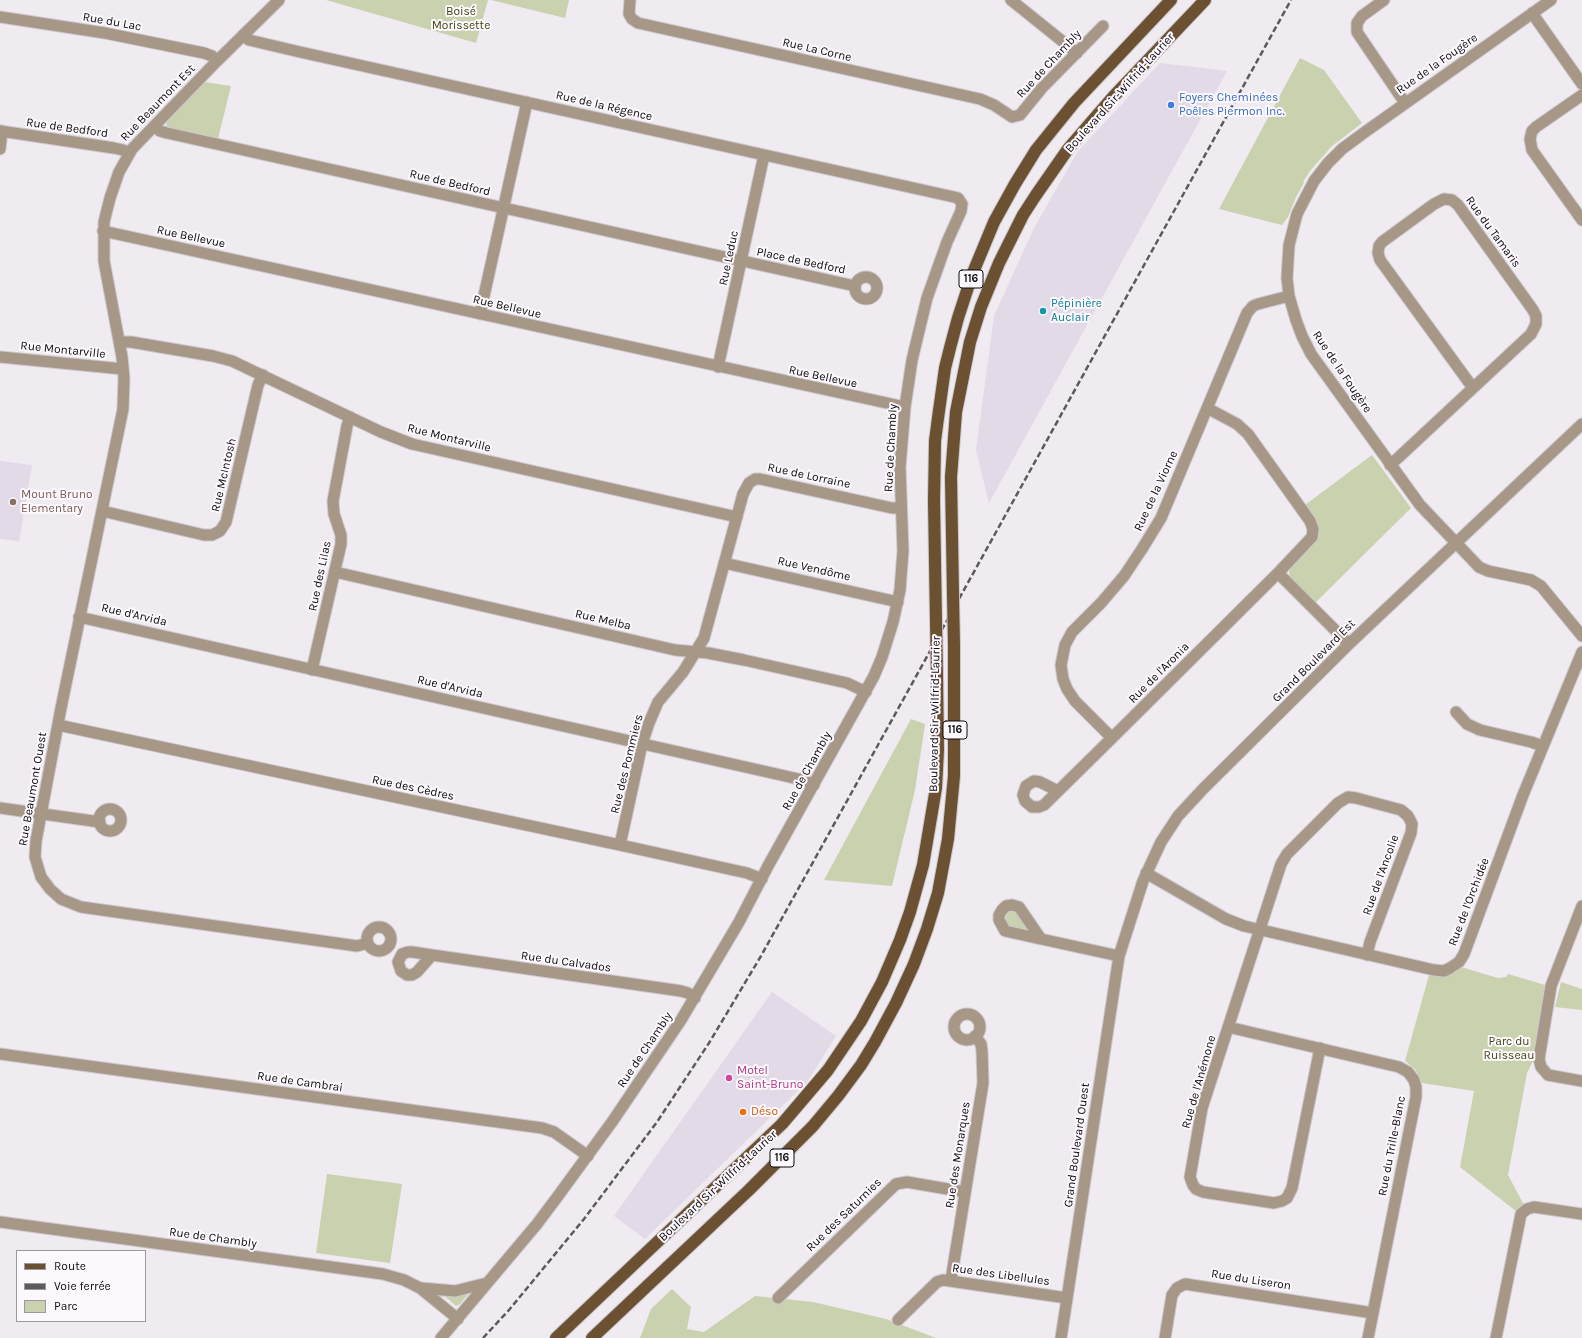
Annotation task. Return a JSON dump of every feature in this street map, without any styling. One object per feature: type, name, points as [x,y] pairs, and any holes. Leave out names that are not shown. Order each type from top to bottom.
[{"type":"main road","name":"Boulevard Sir-Wilfrid-Laurier","points":[[556,1338],[778,1128],[799,1106],[828,1070],[861,1021],[894,954],[910,912],[923,865],[936,788],[938,750],[934,501],[935,441],[945,368],[958,318],[972,275],[999,213],[1036,150],[1083,93],[1171,0]]},
{"type":"main road","name":"Boulevard Sir-Wilfrid-Laurier","points":[[592,1338],[744,1195],[813,1126],[853,1076],[875,1042],[911,971],[927,929],[938,893],[952,814],[954,776],[954,645],[950,478],[956,412],[970,342],[981,307],[1010,240],[1029,205],[1049,174],[1068,149],[1113,97],[1206,0]]},
{"type":"street","name":"Rue Beaumont Est","points":[[123,368],[120,342],[105,271],[104,231],[106,211],[122,164],[129,153],[154,126],[242,35],[279,0]]},
{"type":"street","name":"Rue La Corne","points":[[630,0],[628,9],[630,16],[640,24],[980,99],[994,105],[1010,116],[1014,116]]},
{"type":"street","points":[[1011,0],[1077,53]]},
{"type":"street","points":[[1384,0],[1359,20],[1356,27],[1357,32],[1405,103]]},
{"type":"street","name":"Rue de la Fougère","points":[[1551,0],[1405,103],[1337,154],[1323,168],[1308,190],[1297,214],[1290,237],[1287,272],[1289,296],[1298,328],[1311,354],[1420,505],[1476,565],[1482,569],[1531,580],[1541,586],[1582,636]]},
{"type":"street","points":[[1532,13],[1582,84]]},
{"type":"street","name":"Rue du Lac","points":[[0,17],[105,33],[204,53],[212,56],[217,61]]},
{"type":"street","name":"Rue de Chambly","points":[[1014,116],[1018,116],[1022,113],[1042,88],[1103,26]]},
{"type":"street","name":"Rue de la Régence","points":[[242,35],[249,40],[256,42],[954,197],[960,200]]},
{"type":"street","points":[[1582,95],[1534,129],[1531,134],[1530,142],[1532,150],[1582,220]]},
{"type":"street","points":[[480,314],[527,102]]},
{"type":"street","name":"Rue de Bedford","points":[[154,126],[167,133],[742,261]]},
{"type":"street","points":[[0,149],[1,131]]},
{"type":"street","name":"Rue de Bedford","points":[[1,131],[114,148],[124,150],[129,153]]},
{"type":"street","name":"Rue Leduc","points":[[718,367],[764,155]]},
{"type":"street","name":"Rue du Tamaris","points":[[1390,465],[1473,388],[1533,332],[1536,324],[1536,318],[1533,310],[1458,205],[1452,200],[1444,199],[1434,204],[1382,242],[1378,248],[1378,253],[1380,260],[1473,388]]},
{"type":"street","name":"Rue de Chambly","points":[[0,1222],[383,1274],[404,1280],[420,1288],[458,1319],[537,1224],[588,1156],[655,1060],[695,998],[735,929],[866,692],[882,657],[894,622],[903,559],[900,467],[905,407],[912,360],[923,312],[942,256],[961,211],[962,206],[960,200]]},
{"type":"street","name":"Rue Bellevue","points":[[104,231],[905,407]]},
{"type":"street","name":"Place de Bedford","points":[[742,261],[855,286]]},
{"type":"street","name":"Rue de la Viorne","points":[[1112,738],[1066,689],[1061,670],[1063,650],[1072,632],[1101,603],[1124,576],[1151,536],[1168,501],[1249,311],[1258,304],[1289,296]]},
{"type":"street","name":"Rue Montarville","points":[[120,342],[131,342],[219,358],[238,364],[381,432],[412,444],[737,517]]},
{"type":"street","name":"Rue Montarville","points":[[0,357],[123,368]]},
{"type":"street","name":"Rue Beaumont Ouest","points":[[123,368],[123,409],[79,617],[35,845],[35,857],[41,877],[50,889],[61,899],[87,908],[358,946],[368,943]]},
{"type":"street","name":"Rue McIntosh","points":[[102,511],[204,535],[212,535],[220,531],[226,522],[258,385],[263,375]]},
{"type":"street","name":"Rue de l'Aronia","points":[[1058,791],[1310,539],[1313,531],[1312,523],[1246,431],[1238,424],[1207,408]]},
{"type":"street","name":"Rue des Lilas","points":[[312,670],[341,541],[334,514],[333,501],[350,417]]},
{"type":"street","name":"Grand Boulevard Est","points":[[1119,956],[1146,873],[1166,834],[1186,806],[1349,644],[1582,424]]},
{"type":"street","name":"Rue de Lorraine","points":[[737,517],[746,487],[757,479],[892,508],[901,508]]},
{"type":"street","name":"Rue des Pommiers","points":[[620,845],[642,744],[649,723],[658,702],[684,672],[704,638],[737,517]]},
{"type":"street","name":"Rue Vendôme","points":[[724,562],[898,602]]},
{"type":"street","name":"Rue Melba","points":[[335,572],[676,650],[739,659],[847,684],[866,692]]},
{"type":"street","points":[[1278,572],[1349,644]]},
{"type":"street","name":"Rue d'Arvida","points":[[79,617],[803,780],[814,785]]},
{"type":"street","name":"Rue de l'Orchidée","points":[[1146,873],[1226,919],[1244,926],[1437,971],[1447,970],[1459,962],[1464,954],[1523,795],[1582,652]]},
{"type":"street","points":[[1456,712],[1467,724],[1480,730],[1543,746]]},
{"type":"street","name":"Rue des Cèdres","points":[[58,725],[620,845],[747,873],[762,879]]},
{"type":"street","name":"Rue de l'Ancolie","points":[[1259,930],[1285,856],[1341,801],[1348,797],[1356,798],[1401,810],[1408,816],[1412,824],[1367,954]]},
{"type":"street","points":[[0,808],[100,822]]},
{"type":"street","points":[[1582,906],[1551,986],[1539,1059],[1542,1069],[1548,1075],[1582,1081]]},
{"type":"street","name":"Rue de l'Anémone","points":[[1259,930],[1202,1108],[1191,1170],[1192,1182],[1196,1189],[1274,1203],[1282,1202],[1289,1196],[1292,1188],[1320,1048]]},
{"type":"street","points":[[1041,939],[1119,956]]},
{"type":"street","name":"Rue du Calvados","points":[[432,956],[681,991],[688,993],[695,998]]},
{"type":"street","name":"Grand Boulevard Ouest","points":[[1061,1338],[1119,956]]},
{"type":"street","name":"Rue du Trille-Blanc","points":[[1228,1027],[1399,1067],[1410,1075],[1416,1087],[1416,1097],[1368,1338]]},
{"type":"street","name":"Rue des Monarques","points":[[951,1280],[983,1075],[981,1044],[975,1036]]},
{"type":"street","name":"Rue de Cambrai","points":[[0,1054],[542,1128],[554,1132],[588,1156]]},
{"type":"street","name":"Rue des Saturnies","points":[[778,1298],[896,1184],[907,1182],[965,1192]]},
{"type":"street","points":[[1496,1338],[1521,1214],[1527,1209],[1534,1207],[1582,1214]]},
{"type":"street","name":"Rue des Libellules","points":[[898,1320],[937,1282],[943,1280],[1067,1298]]},
{"type":"street","name":"Rue de Chambly","points":[[420,1288],[455,1291],[488,1283]]},
{"type":"street","name":"Rue du Liseron","points":[[1165,1338],[1172,1295],[1177,1288],[1185,1284],[1373,1313]]},
{"type":"street","points":[[441,1338],[458,1319]]},
{"type":"shaded area","points":[[1160,63],[1227,71],[989,503],[976,450],[994,316],[1034,228],[1078,151]]},
{"type":"shaded area","name":"Mount Bruno Elementary","points":[[0,461],[32,465],[19,541],[0,539]]},
{"type":"shaded area","points":[[772,992],[836,1036],[807,1082],[645,1239],[614,1216]]},
{"type":"green space","name":"Boisé Morissette","points":[[326,0],[488,0],[476,43]]},
{"type":"green space","name":"Boisé Morissette","points":[[491,0],[569,0],[565,18]]},
{"type":"green space","points":[[1300,58],[1324,70],[1362,123],[1332,146],[1310,171],[1303,182],[1304,183],[1296,197],[1288,217],[1282,225],[1219,209]]},
{"type":"green space","points":[[205,82],[231,86],[218,139],[167,127],[167,121]]},
{"type":"green space","points":[[1372,455],[1411,508],[1315,603],[1290,578],[1289,573],[1290,568],[1316,542],[1318,536],[1317,524],[1305,505]]},
{"type":"green space","points":[[911,719],[925,724],[915,790],[892,886],[824,880]]},
{"type":"green space","points":[[1012,911],[1017,912],[1030,931],[1029,933],[1009,927],[1006,917],[1007,913]]},
{"type":"green space","name":"Parc du Ruisseau","points":[[1461,967],[1498,978],[1506,977],[1508,974],[1545,985],[1534,1059],[1527,1073],[1508,1175],[1524,1205],[1517,1212],[1460,1167],[1474,1091],[1422,1083],[1415,1069],[1405,1061],[1429,975],[1455,973]]},
{"type":"green space","points":[[1561,982],[1582,989],[1582,1010],[1555,1007]]},
{"type":"green space","points":[[327,1174],[402,1184],[390,1263],[316,1253]]},
{"type":"green space","points":[[672,1289],[691,1307],[687,1329],[704,1332],[755,1296],[813,1302],[886,1319],[936,1338],[640,1338],[651,1309]]},
{"type":"green space","points":[[441,1293],[469,1293],[460,1304],[456,1306]]},
{"type":"railway","points":[[483,1338],[509,1310],[584,1219],[657,1122],[709,1043],[761,956],[1291,0]]},
{"type":"place","name":"Foyers Cheminées Poêles Piermon Inc.","points":[[1171,105]]},
{"type":"place","name":"Pépinière Auclair","points":[[1043,311]]},
{"type":"place","name":"Mount Bruno Elementary","points":[[13,502]]},
{"type":"place","name":"Motel Saint-Bruno","points":[[729,1078]]},
{"type":"place","name":"Déso","points":[[743,1112]]}]
